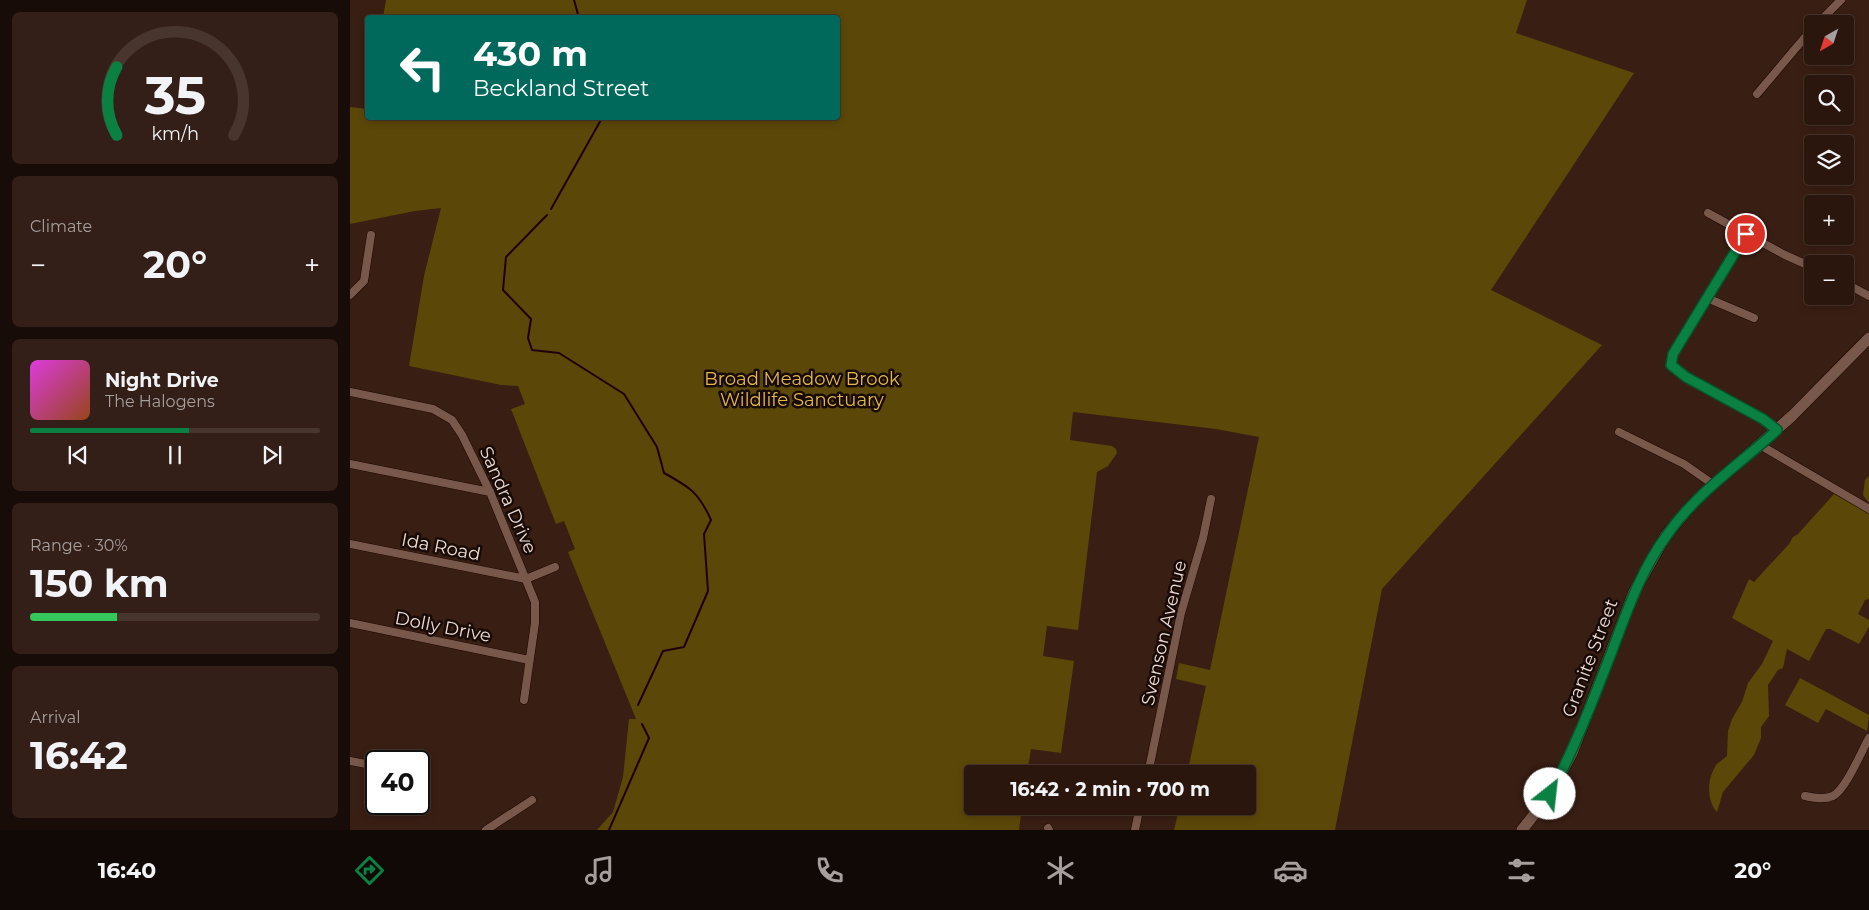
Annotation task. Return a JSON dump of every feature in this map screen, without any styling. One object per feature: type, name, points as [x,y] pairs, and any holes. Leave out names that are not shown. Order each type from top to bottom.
[{"type":"street","points":[[1826,15],[1841,0]]},
{"type":"street","points":[[1757,94],[1804,38]]},
{"type":"street","points":[[1708,213],[1804,263]]},
{"type":"street","points":[[1746,234],[1670,360],[1673,367],[1686,377],[1763,419],[1777,430]]},
{"type":"street","points":[[350,295],[364,281],[371,235]]},
{"type":"street","points":[[1854,288],[1869,296]]},
{"type":"street","points":[[1707,298],[1754,318]]},
{"type":"street","name":"Granite Street","points":[[1522,830],[1550,794],[1572,753],[1634,592],[1646,568],[1682,515],[1714,484],[1777,430],[1869,338]]},
{"type":"street","name":"Sandra Drive","points":[[350,392],[433,409],[443,413],[456,424],[490,492],[535,602],[536,615],[524,700]]},
{"type":"street","points":[[1619,432],[1684,464],[1714,484]]},
{"type":"street","points":[[1760,446],[1869,509]]},
{"type":"street","points":[[350,464],[490,492]]},
{"type":"street","name":"Svenson Avenue","points":[[1150,765],[1181,612],[1203,538],[1211,500]]},
{"type":"street","name":"Ida Road","points":[[350,544],[526,578]]},
{"type":"street","points":[[526,578],[555,567]]},
{"type":"street","name":"Dolly Drive","points":[[350,623],[529,660]]},
{"type":"street","points":[[1805,796],[1822,799],[1834,796],[1844,784],[1869,738]]},
{"type":"street","points":[[350,761],[365,764]]},
{"type":"street","points":[[486,830],[532,800]]},
{"type":"street","points":[[1135,830],[1138,815]]},
{"type":"green space","name":"Broad Meadow Brook Wildlife Sanctuary","points":[[386,0],[1527,0],[1516,33],[1634,73],[1491,290],[1602,345],[1382,589],[1335,830],[1174,830],[1178,815],[1256,815],[1256,765],[1189,765],[1206,686],[1176,679],[1179,663],[1210,670],[1259,437],[1216,429],[1073,412],[1070,440],[1112,446],[1116,449],[1117,453],[1108,466],[1097,472],[1078,630],[1047,626],[1043,656],[1074,661],[1061,753],[1031,749],[1028,765],[964,765],[964,815],[1021,815],[1019,830],[597,830],[613,812],[623,777],[629,719],[636,719],[568,552],[575,549],[564,521],[556,524],[511,409],[525,404],[518,386],[501,385],[409,366],[424,276],[441,208],[415,211],[350,224],[350,107],[365,109],[365,120],[840,120],[840,15],[383,15]]},
{"type":"green space","points":[[1869,476],[1869,503],[1863,495],[1865,480]]},
{"type":"green space","points":[[1834,494],[1869,514],[1869,599],[1865,600],[1858,614],[1869,620],[1869,627],[1859,644],[1830,629],[1826,629],[1809,661],[1787,649],[1783,668],[1778,670],[1768,685],[1769,716],[1761,727],[1761,738],[1754,755],[1723,792],[1717,812],[1713,807],[1710,795],[1711,775],[1717,764],[1727,756],[1728,731],[1732,719],[1742,702],[1748,683],[1762,664],[1773,641],[1732,618],[1749,579],[1754,582]]},
{"type":"green space","points":[[1800,678],[1869,715],[1867,731],[1826,709],[1818,723],[1785,705]]},
{"type":"waterway","points":[[574,0],[578,15]]},
{"type":"waterway","points":[[551,209],[601,120]]},
{"type":"waterway","points":[[547,215],[506,257],[503,290],[531,319],[528,338],[532,350],[559,353],[624,394],[657,447],[664,473],[681,482],[693,492],[702,503],[711,520],[704,534],[708,591],[684,647],[663,651],[638,705]]},
{"type":"waterway","points":[[609,830],[649,738],[642,724]]},
{"type":"route","points":[[1550,794],[1572,753],[1634,592],[1666,535],[1698,499],[1777,430],[1763,419],[1702,384],[1686,377],[1674,369],[1670,360],[1746,234]]}]
